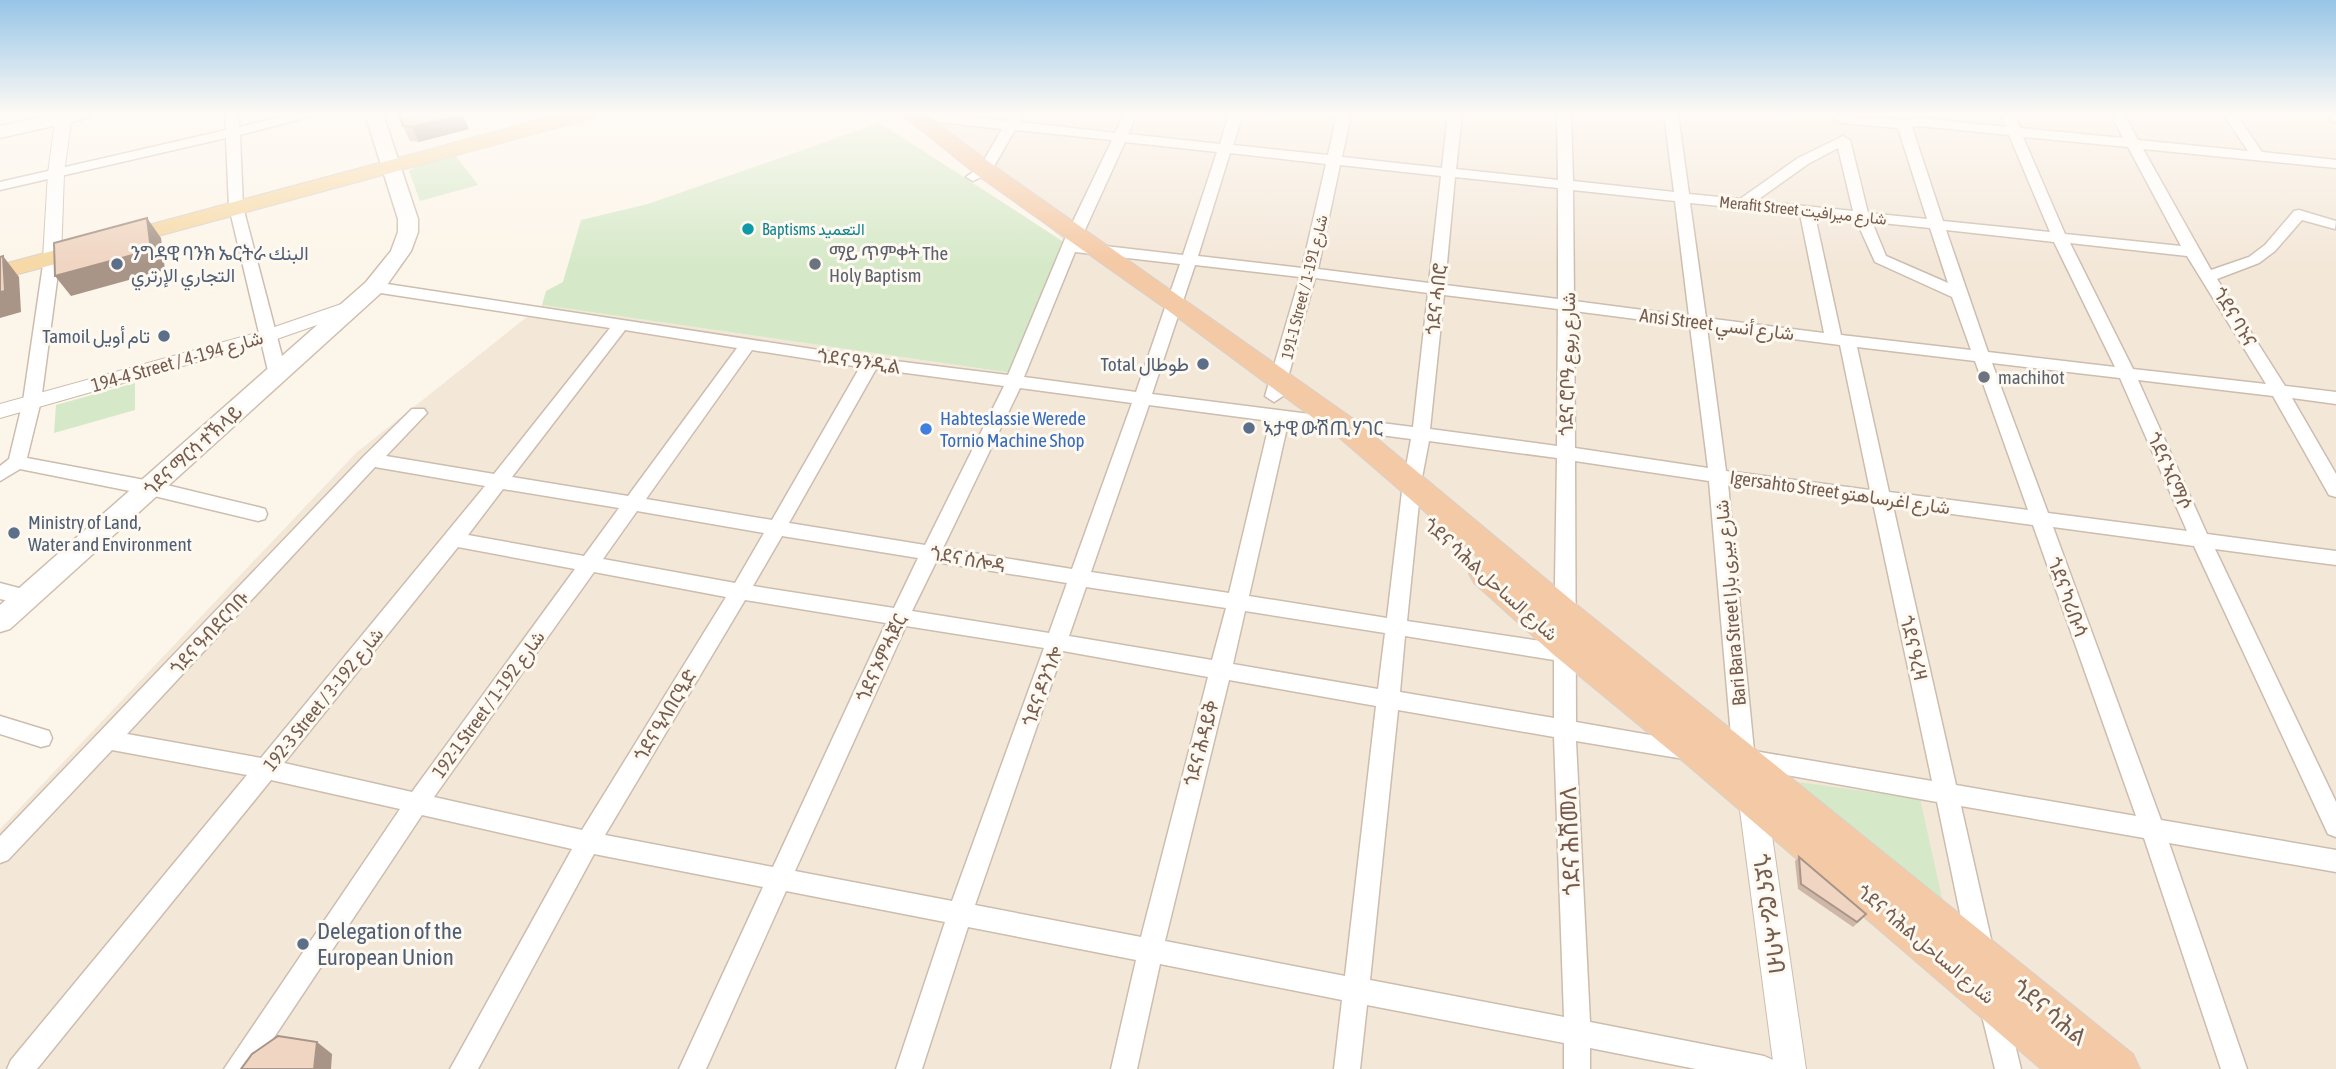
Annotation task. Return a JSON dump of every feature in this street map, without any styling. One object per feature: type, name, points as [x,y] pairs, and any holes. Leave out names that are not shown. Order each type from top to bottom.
[{"type":"highway","name":"ጎደና ሳሕል شارع الساحل","points":[[964,164],[1172,310],[1284,403],[1411,495],[1564,613],[1982,955]]},
{"type":"highway","name":"ጎደና ሳሕል شارع الساحل","points":[[968,164],[979,174]]},
{"type":"highway","name":"ጎደና ሳሕል شارع الساحل","points":[[1284,403],[1345,426],[1565,649],[1698,752],[2075,1069]]},
{"type":"highway","name":"ጎደና ሳሕል","points":[[1982,955],[2118,1069]]},
{"type":"main road","points":[[0,272],[53,254],[389,164]]},
{"type":"main road","name":"ጎደና ማርሳ ተኽላይ","points":[[0,621],[374,287],[401,251],[408,232],[408,219],[392,164]]},
{"type":"main road","points":[[0,264],[53,254]]},
{"type":"street","points":[[0,475],[17,462],[32,401],[53,254],[57,164]]},
{"type":"street","points":[[0,186],[97,164]]},
{"type":"street","points":[[235,164],[236,204],[278,375]]},
{"type":"street","points":[[979,174],[986,164]]},
{"type":"street","name":"ጎደና ኦምሓጀር","points":[[692,1069],[899,618],[1081,244],[1111,164]]},
{"type":"street","name":"ጎደና ዶንጎሎ","points":[[909,1069],[960,914],[1142,399],[1220,164]]},
{"type":"street","name":"191-1 Street / شارع 191-1","points":[[1284,403],[1334,164]]},
{"type":"street","name":"Merafit Street شارع ميرافيت","points":[[1375,164],[2192,252]]},
{"type":"street","name":"ጎደና ሓበሮ","points":[[1347,1069],[1411,495],[1422,434],[1451,164]]},
{"type":"street","name":"ጎደና ሮቦዓ شارع ربوع","points":[[1564,613],[1568,304],[1565,164]]},
{"type":"street","name":"Bari Bara Street شارع بيرى بارا","points":[[1678,164],[1700,320],[1718,476],[1744,759]]},
{"type":"street","points":[[1744,204],[1799,164]]},
{"type":"street","points":[[1849,164],[1863,217],[1880,259],[1959,294]]},
{"type":"street","name":"ጎደና ካሪቡሳ","points":[[1918,164],[1959,294],[2153,830],[2234,1069]]},
{"type":"street","name":"ጎደና ኣርማሶ","points":[[2030,164],[2060,239],[2127,374],[2201,541],[2336,827]]},
{"type":"street","name":"ጎደና ባኑና","points":[[2143,164],[2192,252],[2210,276],[2336,490]]},
{"type":"street","name":"ጎደና ዓረዛ","points":[[1806,210],[1879,497],[2008,1069]]},
{"type":"street","points":[[2210,276],[2254,260],[2270,248],[2299,214],[2334,225]]},
{"type":"street","name":"Ansi Street شارع أنسي","points":[[1081,244],[1188,260],[2336,398]]},
{"type":"street","name":"ጎደና ዓንዲል","points":[[374,287],[747,345],[1142,399],[1284,403],[1345,426]]},
{"type":"street","name":"194-4 Street / شارع 194-4","points":[[0,411],[267,336],[353,306]]},
{"type":"street","name":"192-3 Street / شارع 192-3","points":[[20,1069],[454,539],[620,326]]},
{"type":"street","name":"192-1 Street / شارع 192-1","points":[[237,1069],[416,803],[747,345]]},
{"type":"street","name":"ጎደና ዒላበርዒድ","points":[[463,1069],[588,842],[740,592],[871,363]]},
{"type":"street","name":"ጎደና ሕዳይቅ","points":[[1125,1069],[1149,949],[1238,601],[1284,403]]},
{"type":"street","name":"ጎደና ዓብደርባቡ","points":[[0,852],[110,740],[370,460],[418,414]]},
{"type":"street","name":"Igersahto Street شارع اغرساهتو","points":[[1345,426],[1566,453],[1718,476],[2336,558]]},
{"type":"street","name":"ጎደና ሰሎዳ","points":[[370,460],[496,484],[1079,578],[1398,627],[1565,649]]},
{"type":"street","points":[[17,462],[150,488],[258,514]]},
{"type":"street","points":[[454,539],[740,592],[1057,642],[1565,732],[1744,759],[2336,861]]},
{"type":"street","points":[[0,591],[27,597]]},
{"type":"street","name":"ጎደና ሕሽመለ","points":[[1564,613],[1565,732],[1577,1069]]},
{"type":"street","points":[[0,725],[41,737]]},
{"type":"street","points":[[110,740],[266,769],[588,842],[1764,1069]]},
{"type":"street","name":"ጎደና ሮራ ሓባብ","points":[[1744,759],[1753,798],[1790,1069]]},
{"type":"shaded area","points":[[977,164],[2336,164],[2336,1069],[0,1069],[0,829],[356,453],[542,305],[1012,373],[1070,246]]},
{"type":"green space","points":[[462,164],[478,185],[420,201],[409,171],[418,165]]},
{"type":"green space","name":"ማይ ጥምቀት The Holy Baptism","points":[[763,164],[943,164],[1070,246],[1012,373],[542,305],[546,291],[563,282],[581,220],[648,204]]},
{"type":"green space","points":[[135,383],[135,410],[54,433],[56,405]]},
{"type":"green space","points":[[1791,781],[1920,799],[1945,911]]},
{"type":"building","points":[[147,218],[151,250],[55,276],[54,243]]},
{"type":"building","points":[[3,256],[5,291],[0,292],[0,257]]},
{"type":"building","points":[[1799,857],[1866,914],[1857,922],[1801,884]]},
{"type":"building","points":[[278,1036],[317,1042],[314,1069],[241,1069],[252,1054]]},
{"type":"place","name":"Baptisms التعميد","points":[[748,229]]},
{"type":"place","name":"ንግዳዊ ባንክ ኤርትራ البنك التجاري الإرتري","points":[[117,264]]},
{"type":"place","name":"ማይ ጥምቀት The Holy Baptism","points":[[815,264]]},
{"type":"place","name":"Tamoil تام أويل","points":[[164,336]]},
{"type":"place","name":"Total طوطال","points":[[1203,364]]},
{"type":"place","name":"machihot","points":[[1984,377]]},
{"type":"place","name":"ኣታዊ ውሽጢ ሃገር","points":[[1249,428]]},
{"type":"place","name":"Habteslassie Werede Tornio Machine Shop","points":[[926,429]]},
{"type":"place","name":"Ministry of Land, Water and Environment","points":[[14,533]]},
{"type":"place","name":"Delegation of the European Union","points":[[303,944]]}]
